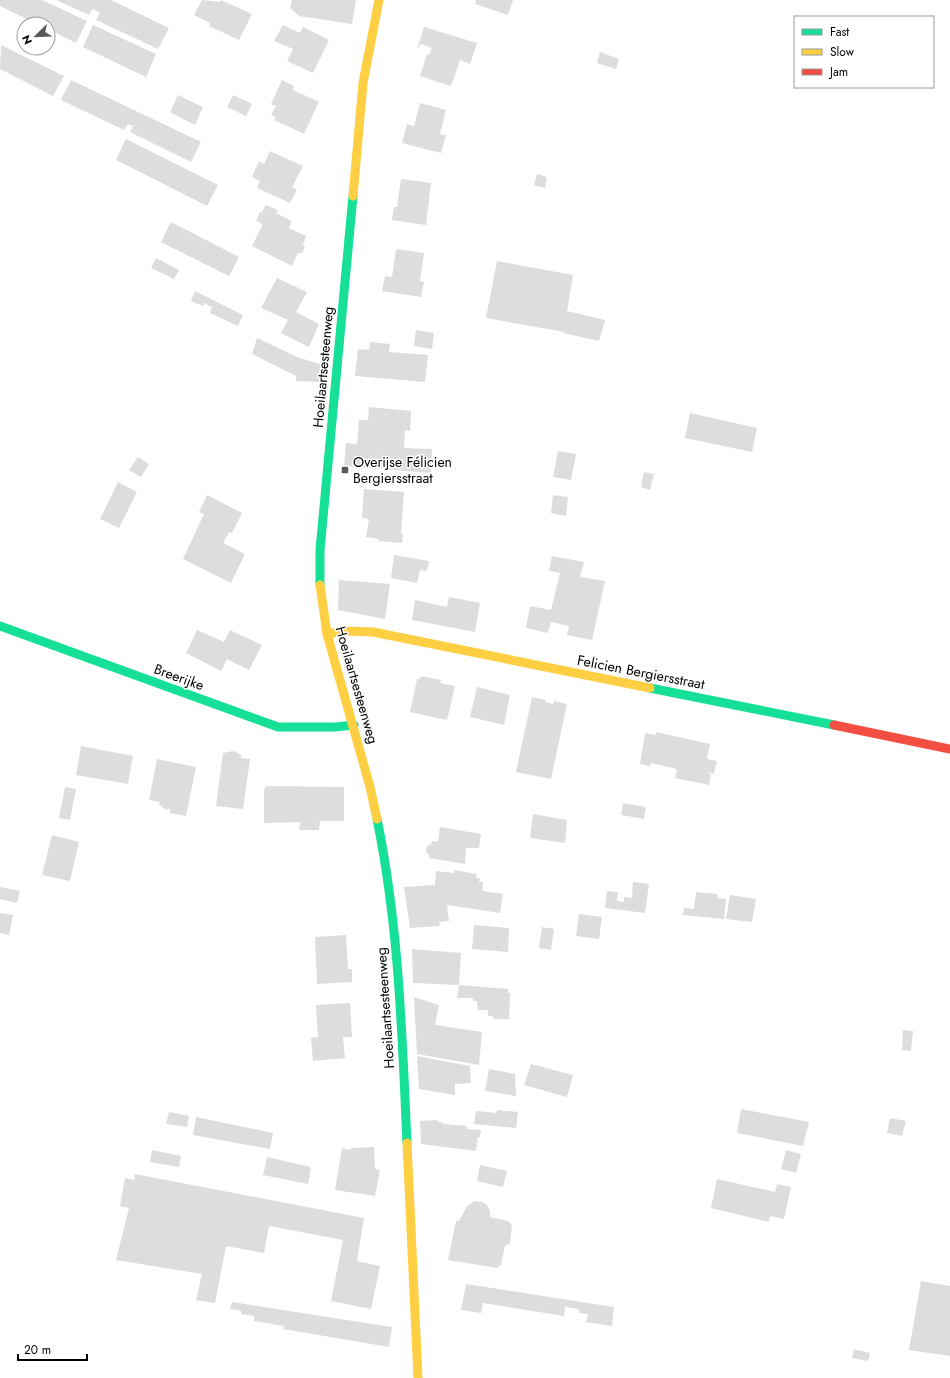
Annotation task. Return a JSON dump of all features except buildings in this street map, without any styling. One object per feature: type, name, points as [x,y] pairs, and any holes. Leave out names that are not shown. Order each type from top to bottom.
[{"type":"street","name":"Hoeilaartsesteenweg","points":[[378,0],[363,83],[320,550],[320,588],[327,634],[354,725],[370,787],[386,865],[398,974],[418,1378]]},
{"type":"street","name":"Breerijke","points":[[0,626],[278,727],[336,727],[354,725]]},
{"type":"street","name":"Felicien Bergiersstraat","points":[[327,634],[346,631],[373,632],[950,749]]},
{"type":"traffic: fast","points":[[320,585],[320,550],[353,196]]},
{"type":"traffic: fast","points":[[0,626],[278,727],[335,727],[354,725]]},
{"type":"traffic: fast","points":[[650,688],[834,725]]},
{"type":"traffic: fast","points":[[377,819],[395,940],[401,1021],[407,1143]]},
{"type":"traffic: slow","points":[[353,196],[363,83],[379,0]]},
{"type":"traffic: slow","points":[[320,585],[327,634],[370,787],[377,819]]},
{"type":"traffic: slow","points":[[327,634],[346,631],[373,632],[650,688]]},
{"type":"traffic: slow","points":[[407,1143],[418,1378]]},
{"type":"traffic: jam","points":[[834,725],[950,749]]},
{"type":"place","name":"Overijse Félicien Bergiersstraat","points":[[345,470]]}]
